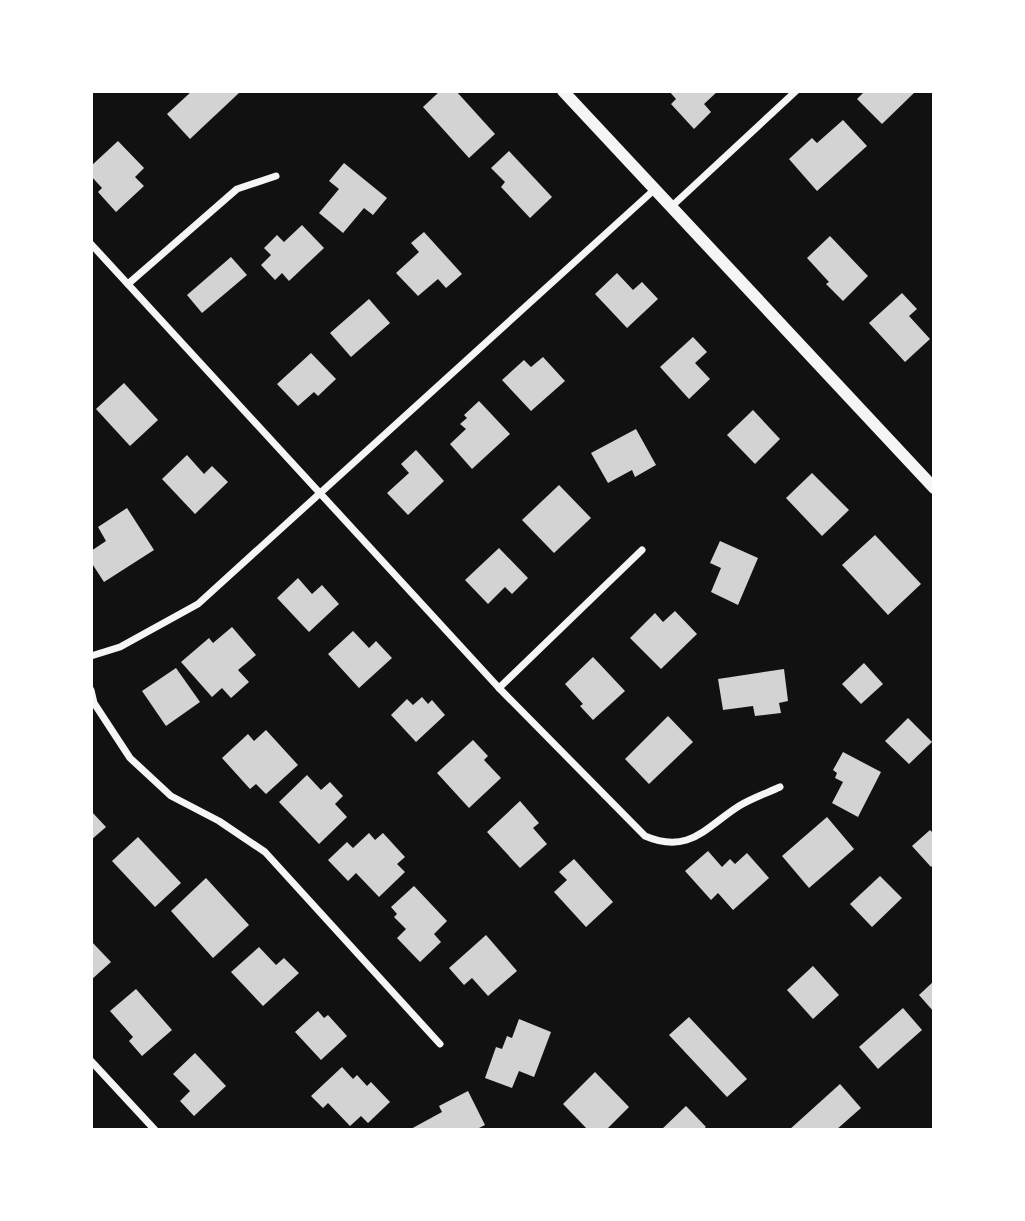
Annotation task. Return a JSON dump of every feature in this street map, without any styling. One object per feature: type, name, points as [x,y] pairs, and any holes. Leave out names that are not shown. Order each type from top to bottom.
[{"type":"main road","points":[[563,91],[934,488]]},
{"type":"street","points":[[670,208],[796,91]]},
{"type":"street","points":[[128,284],[237,189],[276,176]]},
{"type":"street","points":[[91,656],[120,647],[198,604],[655,189]]},
{"type":"street","points":[[91,244],[499,688],[645,836],[659,842],[678,842],[699,836],[740,805],[780,787]]},
{"type":"street","points":[[499,688],[642,550]]},
{"type":"street","points":[[91,691],[94,703],[130,758],[171,796],[219,821],[265,852],[440,1044]]},
{"type":"street","points":[[91,1061],[155,1130]]},
{"type":"building","points":[[192,91],[240,92],[190,139],[167,114]]},
{"type":"building","points":[[440,91],[456,91],[495,134],[469,158],[423,107]]},
{"type":"building","points":[[669,91],[718,91],[704,104],[711,112],[694,129],[671,104],[676,99]]},
{"type":"building","points":[[865,91],[916,91],[882,124],[857,99]]},
{"type":"building","points":[[843,120],[867,146],[817,191],[789,159],[812,138],[817,143]]},
{"type":"building","points":[[118,141],[144,168],[135,177],[144,186],[116,212],[98,192],[102,188],[91,176],[91,166]]},
{"type":"building","points":[[509,151],[552,197],[530,218],[501,187],[505,182],[491,168]]},
{"type":"building","points":[[344,163],[387,198],[373,215],[364,208],[343,233],[319,213],[339,189],[329,181]]},
{"type":"building","points":[[302,225],[324,248],[289,281],[282,273],[275,280],[261,265],[271,255],[264,248],[277,235],[284,242]]},
{"type":"building","points":[[424,232],[462,274],[446,288],[438,279],[418,296],[396,273],[419,252],[411,243]]},
{"type":"building","points":[[830,236],[868,276],[843,301],[826,284],[829,282],[807,258]]},
{"type":"building","points":[[231,257],[247,275],[202,313],[187,295]]},
{"type":"building","points":[[617,273],[633,290],[642,282],[658,299],[627,328],[595,294]]},
{"type":"building","points":[[902,293],[917,309],[909,316],[930,339],[905,362],[869,323]]},
{"type":"building","points":[[369,299],[390,323],[351,357],[330,333]]},
{"type":"building","points":[[693,337],[707,352],[695,363],[710,379],[689,399],[660,367]]},
{"type":"building","points":[[311,353],[336,379],[318,396],[314,392],[298,406],[277,384]]},
{"type":"building","points":[[543,357],[565,381],[531,411],[502,380],[524,360],[531,367]]},
{"type":"building","points":[[124,383],[158,420],[130,446],[96,409]]},
{"type":"building","points":[[479,401],[510,434],[472,469],[450,444],[466,429],[460,424],[467,418],[464,415]]},
{"type":"building","points":[[753,410],[780,439],[755,464],[727,435]]},
{"type":"building","points":[[636,429],[656,465],[635,477],[632,470],[608,483],[591,453]]},
{"type":"building","points":[[416,450],[444,481],[408,515],[387,493],[409,473],[401,464]]},
{"type":"building","points":[[187,455],[204,474],[212,466],[228,482],[195,514],[162,479]]},
{"type":"building","points":[[812,473],[849,510],[822,536],[786,498]]},
{"type":"building","points":[[559,485],[591,518],[554,553],[522,520]]},
{"type":"building","points":[[127,508],[154,550],[104,582],[91,562],[91,551],[106,541],[98,527]]},
{"type":"building","points":[[875,535],[921,584],[888,615],[842,565]]},
{"type":"building","points":[[720,541],[758,558],[738,605],[711,592],[721,568],[710,563]]},
{"type":"building","points":[[499,548],[528,578],[512,594],[505,587],[488,604],[465,580]]},
{"type":"building","points":[[298,578],[312,594],[322,585],[339,604],[309,632],[277,598]]},
{"type":"building","points":[[675,611],[697,634],[661,669],[630,638],[655,613],[663,622]]},
{"type":"building","points":[[232,627],[256,655],[238,670],[249,682],[231,698],[222,688],[212,697],[181,662],[209,638],[213,643]]},
{"type":"building","points":[[353,631],[369,648],[376,641],[392,658],[359,688],[328,654]]},
{"type":"building","points":[[593,657],[625,691],[593,720],[565,684]]},
{"type":"building","points":[[864,663],[883,684],[861,704],[842,684]]},
{"type":"building","points":[[176,668],[200,702],[166,726],[142,691]]},
{"type":"building","points":[[784,669],[788,701],[779,703],[781,713],[755,716],[753,706],[723,710],[718,679]]},
{"type":"building","points":[[422,697],[428,704],[432,700],[445,715],[416,742],[391,715],[407,699],[413,705]]},
{"type":"building","points":[[668,716],[693,742],[649,784],[625,759]]},
{"type":"building","points":[[908,718],[932,742],[909,764],[885,741]]},
{"type":"building","points":[[266,730],[298,765],[266,794],[256,784],[250,789],[222,758],[248,734],[254,741]]},
{"type":"building","points":[[473,740],[488,756],[484,760],[501,778],[469,808],[437,773]]},
{"type":"building","points":[[843,752],[881,772],[858,817],[832,803],[843,782],[835,778],[837,773],[833,770]]},
{"type":"building","points":[[307,775],[321,790],[330,782],[343,796],[335,804],[347,817],[319,844],[279,802]]},
{"type":"building","points":[[520,801],[539,823],[533,828],[547,844],[520,868],[487,832]]},
{"type":"building","points":[[91,811],[106,827],[91,840]]},
{"type":"building","points":[[827,817],[854,849],[809,888],[782,856]]},
{"type":"building","points":[[930,830],[934,834],[934,864],[931,867],[912,846]]},
{"type":"building","points":[[369,833],[375,840],[383,833],[405,857],[397,864],[405,872],[379,897],[356,873],[348,881],[328,860],[347,842],[353,848]]},
{"type":"building","points":[[138,837],[181,883],[155,907],[112,861]]},
{"type":"building","points":[[708,851],[722,867],[730,859],[735,864],[747,853],[769,878],[733,910],[718,893],[711,900],[685,871]]},
{"type":"building","points":[[574,859],[613,902],[586,927],[554,892],[567,880],[559,872]]},
{"type":"building","points":[[880,876],[902,898],[872,927],[850,904]]},
{"type":"building","points":[[206,878],[249,925],[213,958],[171,911]]},
{"type":"building","points":[[414,886],[447,921],[434,934],[441,942],[420,962],[397,938],[406,929],[394,917],[397,914],[391,907]]},
{"type":"building","points":[[486,935],[517,971],[488,996],[472,978],[464,985],[449,968]]},
{"type":"building","points":[[91,941],[111,962],[91,980]]},
{"type":"building","points":[[259,947],[276,965],[284,958],[299,973],[263,1006],[231,972]]},
{"type":"building","points":[[813,966],[839,995],[813,1019],[787,990]]},
{"type":"building","points":[[934,981],[934,1012],[919,995]]},
{"type":"building","points":[[136,989],[172,1030],[142,1056],[129,1041],[133,1037],[110,1011]]},
{"type":"building","points":[[903,1008],[922,1030],[878,1069],[859,1047]]},
{"type":"building","points":[[318,1011],[324,1018],[328,1015],[347,1036],[321,1060],[295,1032]]},
{"type":"building","points":[[689,1017],[747,1079],[727,1097],[669,1035]]},
{"type":"building","points":[[519,1019],[551,1032],[534,1077],[519,1071],[512,1088],[485,1078],[496,1047],[502,1049],[507,1036],[512,1038]]},
{"type":"building","points":[[195,1053],[226,1086],[194,1116],[180,1101],[190,1091],[173,1074]]},
{"type":"building","points":[[342,1067],[353,1079],[357,1075],[367,1086],[371,1082],[390,1102],[368,1123],[361,1116],[350,1126],[328,1103],[323,1108],[311,1096]]},
{"type":"building","points":[[595,1072],[629,1107],[606,1130],[588,1130],[563,1104]]},
{"type":"building","points":[[840,1084],[861,1108],[836,1130],[789,1130]]},
{"type":"building","points":[[468,1091],[485,1125],[475,1130],[409,1130],[442,1112],[439,1106]]},
{"type":"building","points":[[686,1106],[706,1127],[702,1130],[661,1130]]}]
